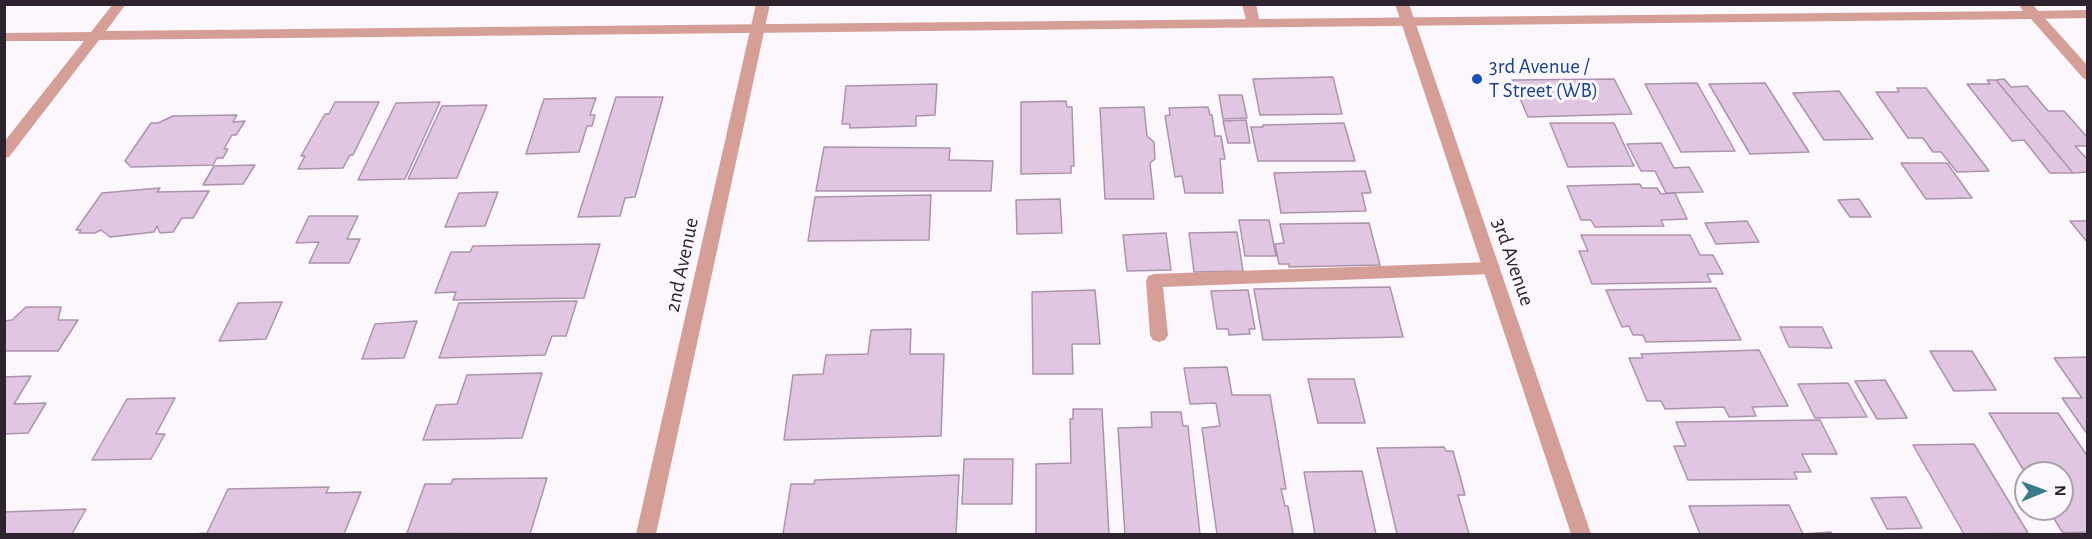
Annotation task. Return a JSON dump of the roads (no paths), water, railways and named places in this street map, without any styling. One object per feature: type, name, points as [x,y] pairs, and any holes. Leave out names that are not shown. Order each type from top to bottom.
[{"type":"street","points":[[4,153],[120,4]]},
{"type":"street","name":"2nd Avenue","points":[[646,534],[763,4]]},
{"type":"street","points":[[1249,4],[1253,24]]},
{"type":"street","name":"3rd Avenue","points":[[1402,4],[1581,534]]},
{"type":"street","points":[[4,38],[1408,22],[2028,10],[2088,14]]},
{"type":"street","points":[[2028,10],[2088,75]]},
{"type":"street","points":[[1158,335],[1154,281],[1492,268]]},
{"type":"place","name":"3rd Avenue / T Street (WB)","points":[[1477,79]]}]
